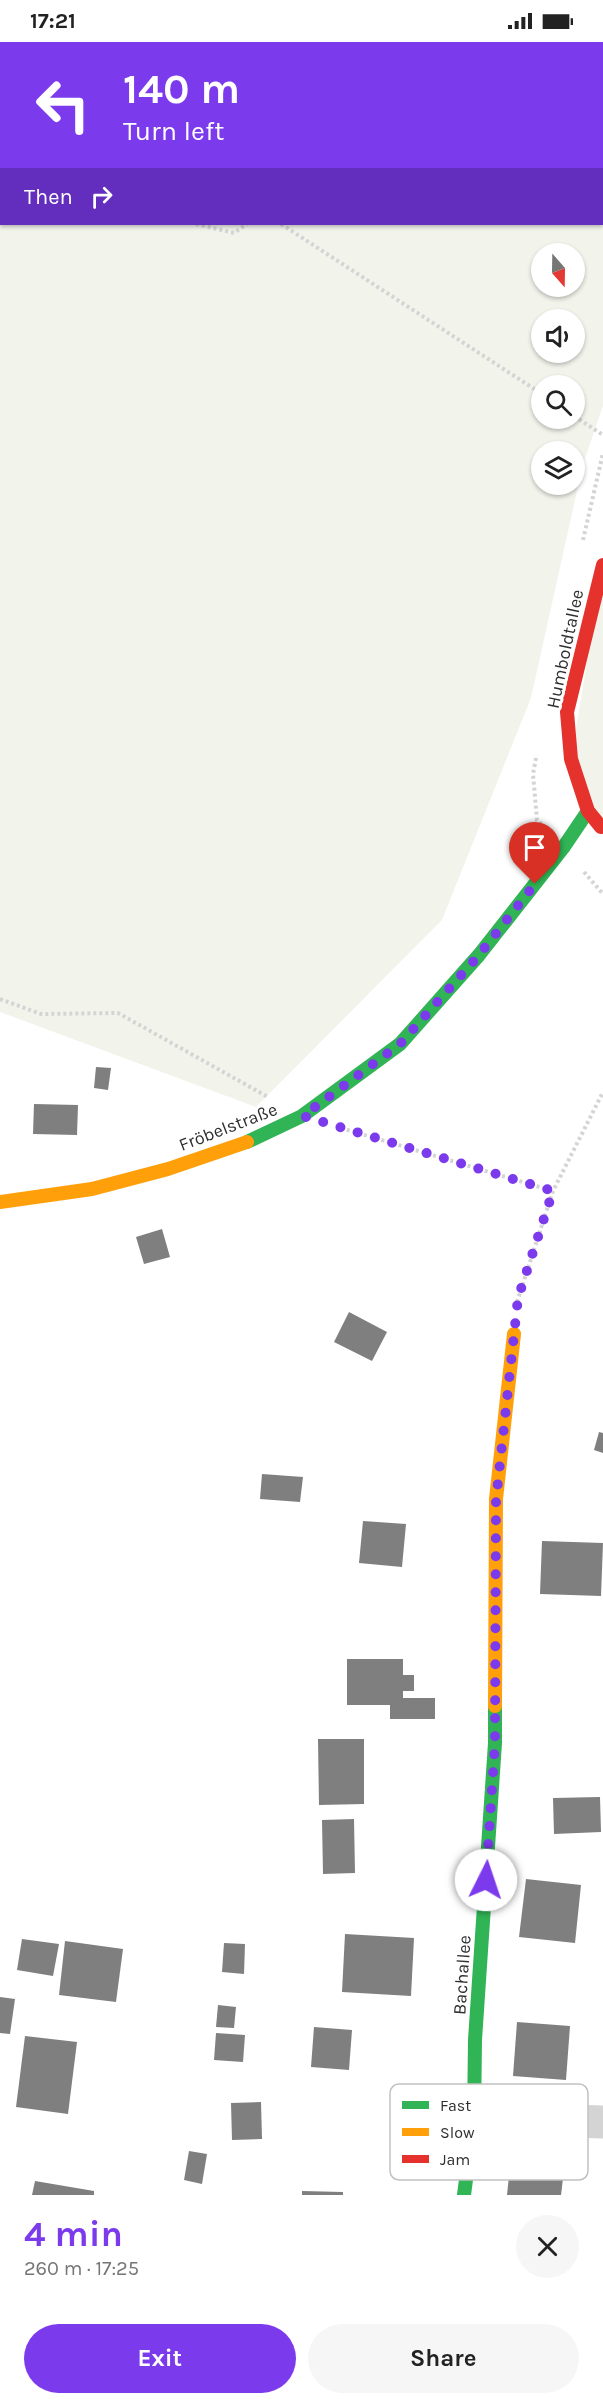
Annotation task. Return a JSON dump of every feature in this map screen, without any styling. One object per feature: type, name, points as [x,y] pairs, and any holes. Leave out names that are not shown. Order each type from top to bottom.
[{"type":"street","name":"Humboldtallee","points":[[588,811],[571,759],[567,711],[603,565]]},
{"type":"street","points":[[588,811],[603,830]]},
{"type":"street","name":"Fröbelstraße","points":[[0,1202],[92,1189],[168,1169],[252,1140],[303,1116],[400,1044],[479,955],[563,848],[588,811]]},
{"type":"street","name":"Bachallee","points":[[474,2084],[475,2040],[495,1743],[496,1500],[514,1334]]},
{"type":"street","points":[[588,2122],[603,2122]]},
{"type":"street","name":"Bachallee","points":[[464,2195],[466,2180]]},
{"type":"path","points":[[200,225],[234,233],[246,225]]},
{"type":"path","points":[[282,225],[531,387]]},
{"type":"path","points":[[585,423],[603,435]]},
{"type":"path","points":[[0,999],[41,1014],[118,1013],[303,1116],[553,1191]]},
{"type":"path","points":[[514,1334],[518,1298],[553,1191],[603,1092]]},
{"type":"shaded area","points":[[0,225],[603,225],[603,406],[585,458],[585,441],[531,441],[531,495],[576,495],[531,698],[442,920],[256,1107],[0,1012]]},
{"type":"shaded area","points":[[603,565],[603,834],[571,759]]},
{"type":"building","points":[[96,1067],[111,1068],[108,1090],[94,1088]]},
{"type":"building","points":[[34,1104],[78,1105],[77,1135],[33,1134]]},
{"type":"building","points":[[162,1229],[170,1257],[144,1264],[136,1237]]},
{"type":"building","points":[[349,1312],[387,1332],[372,1361],[334,1342]]},
{"type":"building","points":[[599,1432],[603,1433],[603,1453],[594,1450]]},
{"type":"building","points":[[262,1474],[303,1477],[300,1502],[260,1499]]},
{"type":"building","points":[[363,1521],[406,1524],[402,1567],[359,1563]]},
{"type":"building","points":[[542,1541],[603,1543],[601,1596],[540,1594]]},
{"type":"building","points":[[347,1659],[403,1659],[403,1675],[414,1675],[414,1691],[403,1691],[403,1698],[435,1698],[435,1719],[390,1719],[390,1705],[347,1705]]},
{"type":"building","points":[[318,1739],[364,1739],[364,1804],[319,1805]]},
{"type":"building","points":[[600,1797],[601,1832],[554,1834],[553,1798]]},
{"type":"building","points":[[354,1819],[355,1873],[323,1874],[322,1820]]},
{"type":"building","points":[[526,1879],[581,1885],[575,1943],[519,1937]]},
{"type":"building","points":[[345,1934],[414,1938],[411,1996],[342,1992]]},
{"type":"building","points":[[22,1939],[59,1944],[53,1976],[17,1970]]},
{"type":"building","points":[[65,1941],[123,1949],[116,2002],[59,1995]]},
{"type":"building","points":[[224,1943],[245,1944],[244,1974],[222,1972]]},
{"type":"building","points":[[0,1997],[15,1999],[10,2034],[0,2033]]},
{"type":"building","points":[[218,2005],[236,2007],[234,2028],[216,2027]]},
{"type":"building","points":[[517,2022],[570,2026],[566,2080],[513,2076]]},
{"type":"building","points":[[314,2027],[352,2030],[349,2070],[311,2067]]},
{"type":"building","points":[[216,2033],[245,2035],[243,2062],[214,2060]]},
{"type":"building","points":[[25,2036],[77,2042],[68,2114],[16,2107]]},
{"type":"building","points":[[261,2102],[262,2139],[232,2140],[231,2103]]},
{"type":"building","points":[[189,2151],[207,2154],[202,2184],[184,2180]]},
{"type":"building","points":[[509,2180],[563,2180],[561,2195],[507,2195]]},
{"type":"building","points":[[35,2181],[94,2191],[94,2195],[32,2195]]},
{"type":"building","points":[[302,2191],[343,2192],[343,2195],[302,2195]]},
{"type":"traffic: fast","points":[[247,1142],[302,1116],[400,1044],[479,955],[563,848],[588,811]]},
{"type":"traffic: fast","points":[[474,2084],[475,2040],[495,1743],[495,1706]]},
{"type":"traffic: fast","points":[[464,2195],[466,2180]]},
{"type":"traffic: slow","points":[[0,1202],[92,1189],[168,1169],[247,1142]]},
{"type":"traffic: slow","points":[[495,1706],[496,1499],[514,1334]]},
{"type":"traffic: jam","points":[[601,827],[588,811],[571,759],[567,712],[603,565]]},
{"type":"route","points":[[486,1880],[495,1743],[496,1500],[518,1298],[553,1191],[303,1116],[400,1044],[479,955],[535,884]]}]
